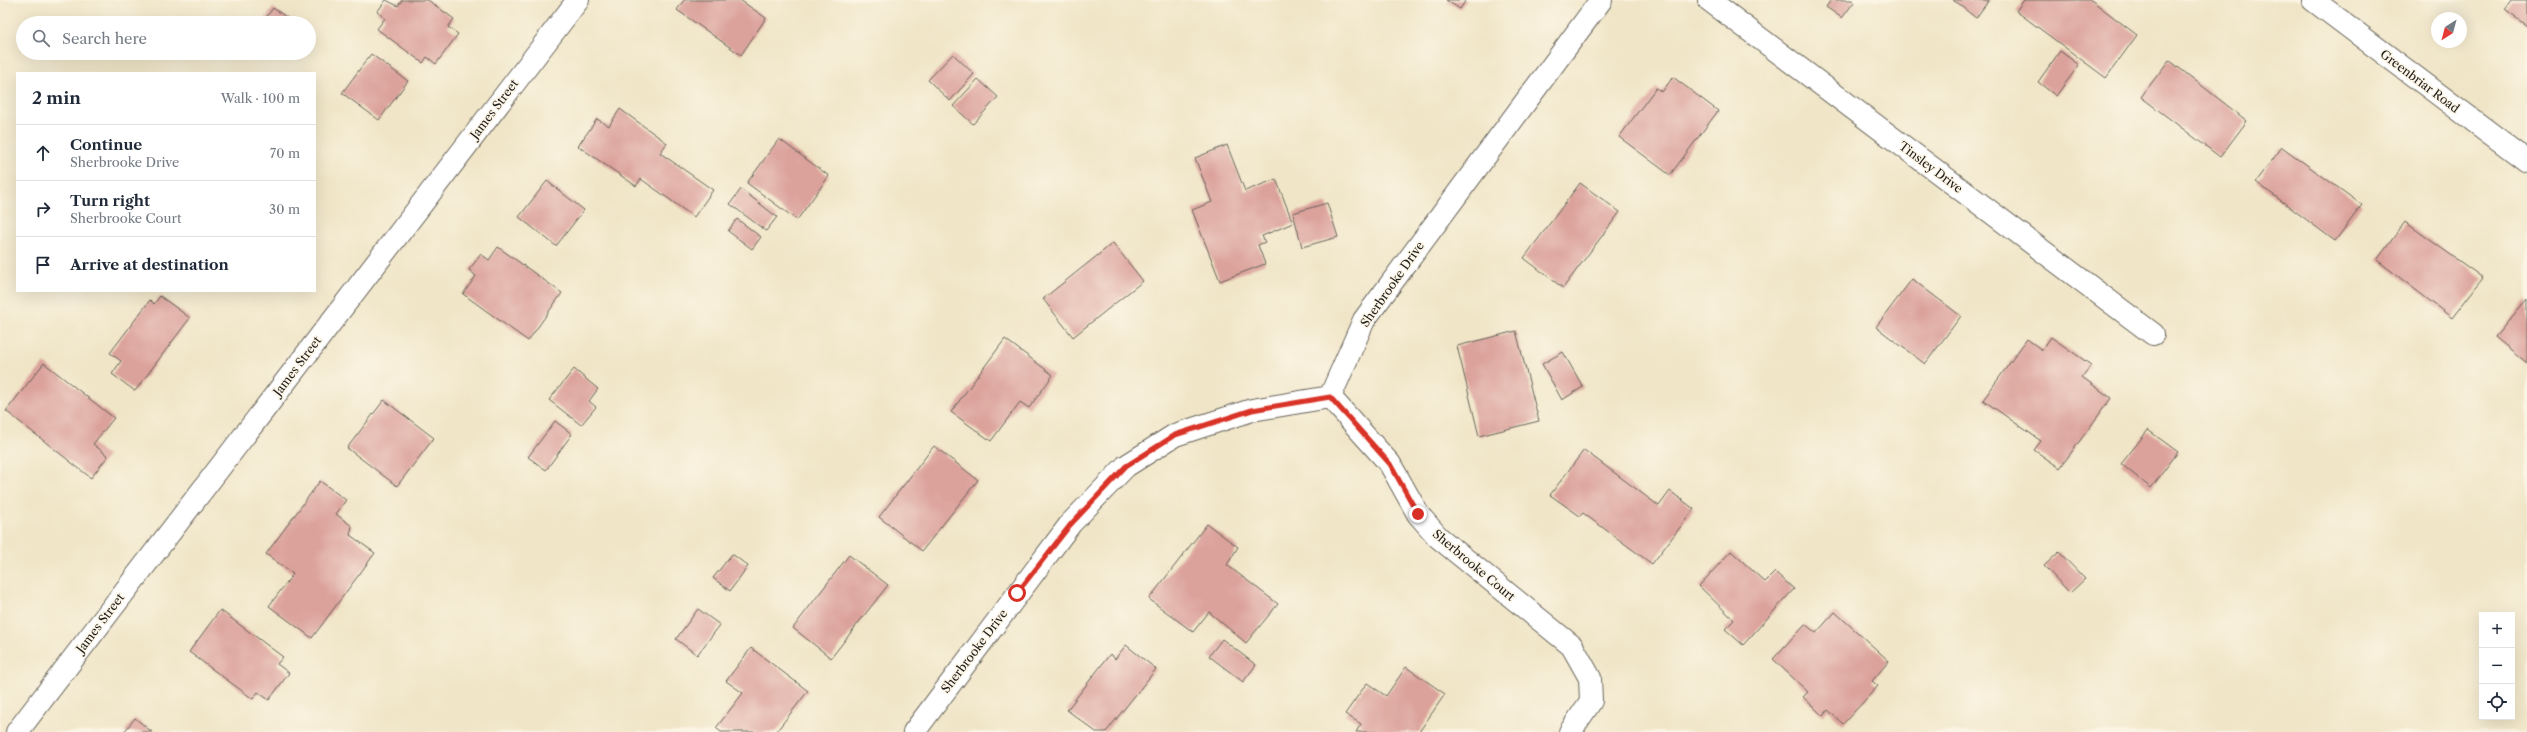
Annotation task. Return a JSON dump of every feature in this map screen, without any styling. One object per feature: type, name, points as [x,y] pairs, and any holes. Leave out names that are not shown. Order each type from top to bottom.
[{"type":"street","name":"James Street","points":[[17,732],[578,0]]},
{"type":"street","name":"Sherbrooke Drive","points":[[914,732],[1071,524],[1126,466],[1175,435],[1252,410],[1330,397],[1364,320],[1601,0]]},
{"type":"street","name":"Tinsley Drive","points":[[1709,0],[2152,334]]},
{"type":"street","name":"Greenbriar Road","points":[[2313,0],[2527,161]]},
{"type":"street","name":"Sherbrooke Court","points":[[1330,397],[1390,464],[1418,514],[1438,537],[1572,646],[1590,678],[1591,701],[1570,732]]},
{"type":"building","points":[[386,0],[398,6],[402,0],[428,0],[454,19],[448,27],[458,34],[436,64],[427,57],[423,63],[377,29],[385,18],[377,12]]},
{"type":"building","points":[[684,0],[740,0],[766,18],[741,55],[677,10]]},
{"type":"building","points":[[1446,0],[1466,0],[1460,9]]},
{"type":"building","points":[[1831,0],[1852,0],[1854,2],[1842,18],[1826,7]]},
{"type":"building","points":[[1953,0],[1989,0],[1976,18]]},
{"type":"building","points":[[2024,0],[2091,0],[2137,35],[2106,78],[2016,11]]},
{"type":"building","points":[[2512,0],[2527,0],[2527,26],[2505,10]]},
{"type":"building","points":[[273,8],[285,16],[267,16]]},
{"type":"building","points":[[2060,51],[2079,65],[2056,96],[2038,82]]},
{"type":"building","points":[[371,54],[408,81],[379,120],[342,93]]},
{"type":"building","points":[[953,54],[974,74],[950,101],[928,80]]},
{"type":"building","points":[[2169,60],[2247,121],[2220,157],[2141,97]]},
{"type":"building","points":[[1673,77],[1718,111],[1670,175],[1619,137],[1656,88],[1662,92]]},
{"type":"building","points":[[978,79],[998,97],[973,124],[953,106]]},
{"type":"building","points":[[620,109],[667,143],[660,153],[713,190],[694,217],[641,179],[636,186],[578,146],[597,119],[609,126]]},
{"type":"building","points":[[779,139],[829,176],[797,220],[747,183]]},
{"type":"building","points":[[1227,145],[1245,191],[1276,179],[1293,223],[1262,236],[1265,242],[1258,245],[1265,264],[1220,281],[1192,210],[1212,202],[1195,158]]},
{"type":"building","points":[[2282,147],[2362,205],[2335,241],[2256,182]]},
{"type":"building","points":[[547,181],[584,210],[556,246],[519,217]]},
{"type":"building","points":[[1580,183],[1620,212],[1563,288],[1524,258]]},
{"type":"building","points":[[741,189],[777,217],[766,231],[730,204]]},
{"type":"building","points":[[1327,203],[1338,237],[1302,247],[1293,213]]},
{"type":"building","points":[[737,219],[761,237],[752,249],[728,231]]},
{"type":"building","points":[[2405,222],[2483,278],[2452,318],[2377,260]]},
{"type":"building","points":[[1113,243],[1143,281],[1073,337],[1043,299]]},
{"type":"building","points":[[498,247],[562,293],[528,341],[463,294],[476,276],[469,270],[481,254],[489,260]]},
{"type":"building","points":[[1912,279],[1961,316],[1925,364],[1876,327]]},
{"type":"building","points":[[160,296],[190,318],[135,391],[112,374],[121,361],[110,353],[150,300],[154,304]]},
{"type":"building","points":[[2527,299],[2527,363],[2495,337]]},
{"type":"building","points":[[1516,331],[1539,421],[1479,436],[1457,346]]},
{"type":"building","points":[[2051,337],[2091,365],[2082,377],[2111,398],[2060,468],[2034,450],[2041,441],[1983,400],[2027,339],[2042,350]]},
{"type":"building","points":[[1005,339],[1053,375],[1029,408],[1020,402],[991,441],[951,412]]},
{"type":"building","points":[[1563,352],[1583,387],[1562,400],[1542,364]]},
{"type":"building","points":[[44,363],[114,418],[93,444],[108,456],[91,478],[6,411]]},
{"type":"building","points":[[574,369],[598,389],[589,401],[596,407],[581,425],[549,400]]},
{"type":"building","points":[[384,400],[434,438],[397,486],[347,448]]},
{"type":"building","points":[[555,421],[572,434],[546,470],[528,457]]},
{"type":"building","points":[[2148,430],[2178,452],[2151,488],[2121,464]]},
{"type":"building","points":[[934,446],[978,480],[922,551],[879,517]]},
{"type":"building","points":[[1584,450],[1659,506],[1670,491],[1694,509],[1652,564],[1583,513],[1580,516],[1550,495]]},
{"type":"building","points":[[320,481],[346,500],[336,514],[352,526],[350,535],[375,553],[312,638],[269,606],[293,574],[266,554]]},
{"type":"building","points":[[1207,524],[1238,547],[1227,565],[1278,604],[1246,643],[1209,612],[1193,632],[1149,599]]},
{"type":"building","points":[[1731,551],[1765,582],[1775,572],[1794,589],[1743,645],[1725,629],[1734,620],[1699,586]]},
{"type":"building","points":[[2059,552],[2085,579],[2070,593],[2044,566]]},
{"type":"building","points":[[732,554],[748,566],[730,591],[713,578]]},
{"type":"building","points":[[849,555],[888,585],[831,658],[793,628]]},
{"type":"building","points":[[698,609],[720,625],[697,655],[676,639]]},
{"type":"building","points":[[220,610],[283,657],[277,664],[289,673],[269,700],[258,692],[253,699],[189,652]]},
{"type":"building","points":[[1835,612],[1889,661],[1872,681],[1878,686],[1843,724],[1828,710],[1823,716],[1803,697],[1808,692],[1773,659],[1805,624],[1816,633]]},
{"type":"building","points":[[1222,639],[1256,665],[1243,682],[1209,656]]},
{"type":"building","points":[[1126,645],[1156,669],[1106,732],[1096,732],[1067,710],[1110,654],[1115,659]]},
{"type":"building","points":[[751,648],[808,691],[776,732],[721,732],[716,728],[743,693],[726,681]]},
{"type":"building","points":[[1406,667],[1445,694],[1419,732],[1356,732],[1361,724],[1345,714],[1367,683],[1386,696]]},
{"type":"building","points":[[135,718],[152,732],[124,732]]},
{"type":"route","points":[[1017,593],[1071,524],[1126,466],[1175,435],[1252,410],[1330,397],[1390,464],[1418,514]]}]
